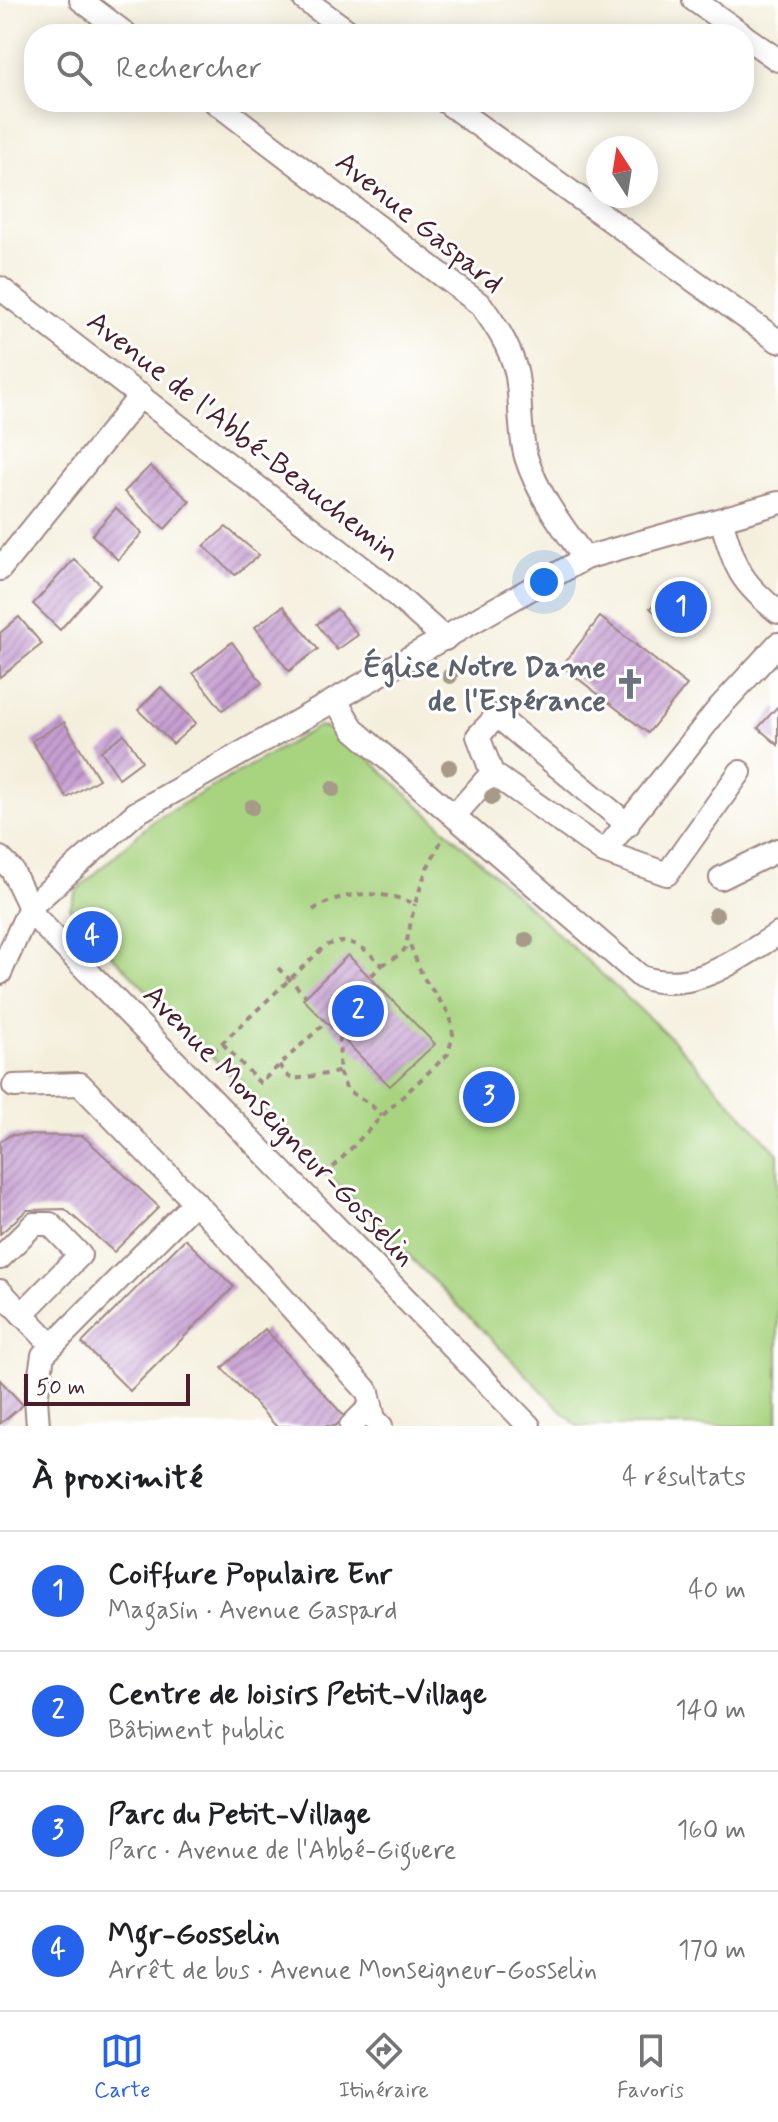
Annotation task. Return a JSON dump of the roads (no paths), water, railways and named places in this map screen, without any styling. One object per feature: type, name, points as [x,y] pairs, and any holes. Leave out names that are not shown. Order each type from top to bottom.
[{"type":"street","points":[[81,0],[113,24]]},
{"type":"street","points":[[305,0],[338,24]]},
{"type":"street","points":[[694,0],[728,24]]},
{"type":"street","points":[[754,43],[778,60]]},
{"type":"street","name":"Avenue Gaspard","points":[[228,112],[481,305],[504,338],[516,372],[526,456],[543,499],[585,558]]},
{"type":"street","points":[[460,112],[778,341]]},
{"type":"street","name":"Avenue de l'Abbé-Beauchemin","points":[[0,288],[387,587],[445,639]]},
{"type":"street","points":[[0,569],[141,395]]},
{"type":"street","points":[[0,973],[30,907],[136,813],[585,558],[778,503]]},
{"type":"street","points":[[721,520],[736,568],[753,592],[778,612]]},
{"type":"street","points":[[604,852],[718,709],[778,644]]},
{"type":"street","points":[[335,700],[354,730],[641,977],[660,984],[710,974],[778,934]]},
{"type":"street","points":[[628,825],[497,716],[478,736],[492,773],[604,852],[667,874],[740,772]]},
{"type":"street","points":[[455,815],[492,773]]},
{"type":"street","points":[[721,878],[778,850]]},
{"type":"street","name":"Avenue Monseigneur-Gosselin","points":[[0,858],[12,870],[34,916],[529,1426]]},
{"type":"street","points":[[14,1086],[80,1084],[195,1202],[368,1392],[376,1416],[351,1426]]},
{"type":"street","points":[[38,1426],[36,1399],[43,1355],[195,1202]]},
{"type":"street","points":[[0,1258],[34,1224],[50,1224],[80,1255],[22,1314]]},
{"type":"street","points":[[0,1291],[52,1345]]},
{"type":"place","name":"Coiffure Populaire Enr","points":[[681,607]]},
{"type":"place","name":"Église Notre Dame de l'Espérance","points":[[630,684]]},
{"type":"place","name":"Mgr-Gosselin","points":[[92,937]]},
{"type":"place","name":"Centre de loisirs Petit-Village","points":[[358,1011]]},
{"type":"place","name":"Parc du Petit-Village","points":[[489,1097]]}]
